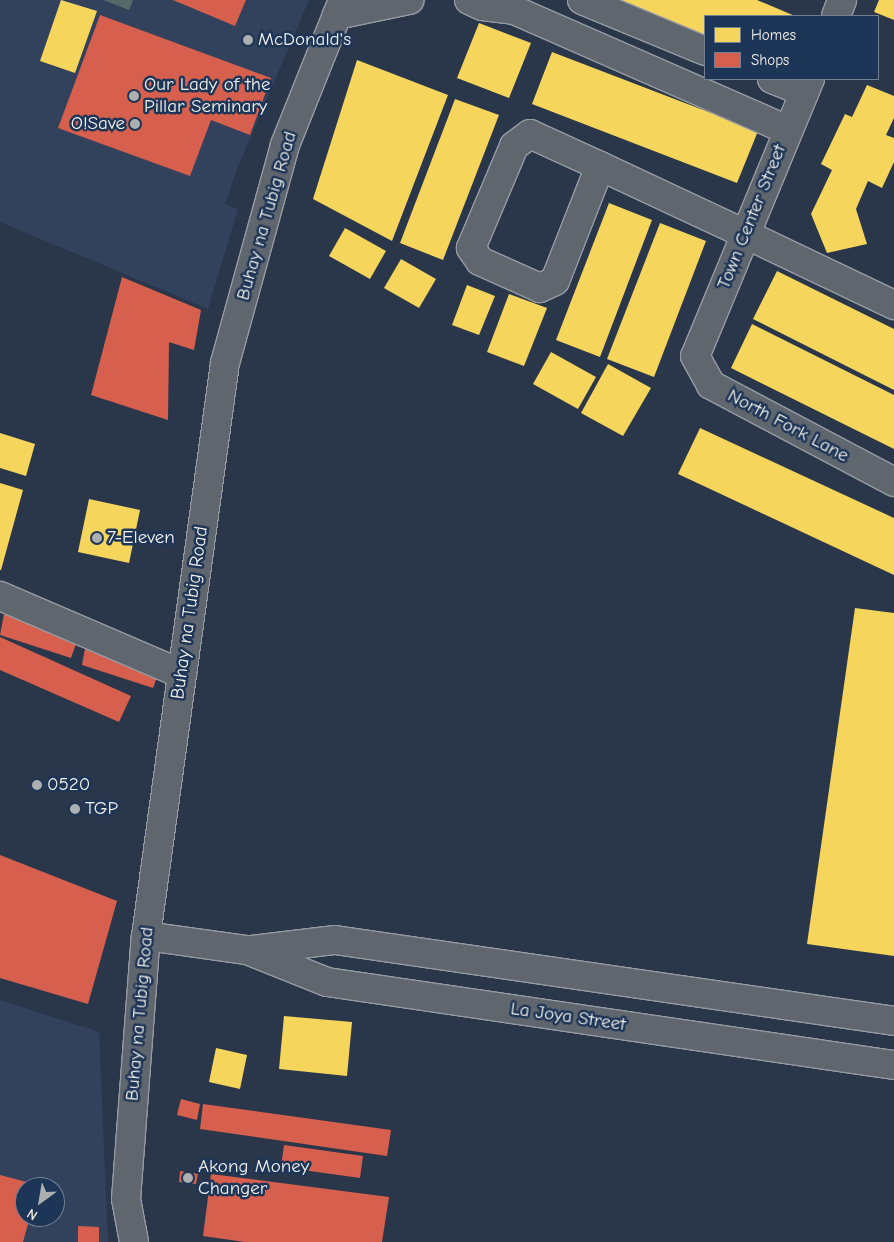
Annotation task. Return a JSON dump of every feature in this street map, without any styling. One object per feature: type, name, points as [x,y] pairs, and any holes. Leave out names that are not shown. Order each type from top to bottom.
[{"type":"street","points":[[340,7],[410,0]]},
{"type":"street","points":[[469,0],[482,6],[514,10],[788,130]]},
{"type":"street","points":[[582,0],[704,51]]},
{"type":"street","name":"Buhay na Tubig Road","points":[[134,1242],[126,1200],[146,936],[225,363],[285,145],[340,7]]},
{"type":"street","points":[[778,80],[808,85]]},
{"type":"street","name":"Town Center Street","points":[[695,356],[808,85]]},
{"type":"street","points":[[600,166],[555,281],[540,288],[480,261],[471,248],[514,146],[530,134],[600,166],[745,234],[894,305]]},
{"type":"street","name":"North Fork Lane","points":[[695,356],[710,385],[894,482]]},
{"type":"street","points":[[0,596],[182,674]]},
{"type":"street","name":"La Joya Street","points":[[146,936],[247,950],[327,982],[894,1065]]},
{"type":"street","name":"La Joya Street","points":[[247,950],[335,940],[894,1021]]},
{"type":"shaded area","points":[[0,0],[309,0],[237,169],[225,204],[238,209],[208,309],[0,222]]},
{"type":"shaded area","points":[[0,1000],[99,1032],[108,1242],[0,1242]]},
{"type":"green space","points":[[103,0],[133,0],[129,10]]},
{"type":"building: Homes","points":[[61,0],[97,11],[75,73],[40,61]]},
{"type":"building: Homes","points":[[620,0],[757,0],[793,15],[704,15],[704,36]]},
{"type":"building: Homes","points":[[879,0],[894,0],[894,20],[874,12]]},
{"type":"building: Homes","points":[[479,23],[531,43],[509,98],[457,78]]},
{"type":"building: Homes","points":[[552,52],[758,131],[737,183],[532,104]]},
{"type":"building: Homes","points":[[357,60],[448,95],[392,241],[313,199]]},
{"type":"building: Homes","points":[[867,85],[894,96],[894,118],[886,135],[894,138],[894,162],[882,188],[868,181],[856,209],[867,244],[827,253],[811,214],[832,170],[821,164],[845,114],[852,117]]},
{"type":"building: Homes","points":[[455,99],[499,115],[443,260],[400,243]]},
{"type":"building: Homes","points":[[609,203],[652,220],[600,357],[556,340]]},
{"type":"building: Homes","points":[[660,223],[706,241],[654,377],[607,359]]},
{"type":"building: Homes","points":[[345,228],[386,251],[370,279],[329,256]]},
{"type":"building: Homes","points":[[401,259],[436,279],[419,308],[384,288]]},
{"type":"building: Homes","points":[[777,271],[894,329],[894,390],[753,319]]},
{"type":"building: Homes","points":[[467,285],[495,296],[479,335],[452,325]]},
{"type":"building: Homes","points":[[509,294],[547,308],[524,366],[487,352]]},
{"type":"building: Homes","points":[[752,324],[894,395],[894,449],[731,368]]},
{"type":"building: Homes","points":[[551,352],[596,377],[578,409],[533,384]]},
{"type":"building: Homes","points":[[608,364],[651,388],[623,436],[581,413]]},
{"type":"building: Homes","points":[[700,428],[894,518],[894,575],[678,474]]},
{"type":"building: Homes","points":[[0,433],[35,444],[26,476],[0,468]]},
{"type":"building: Homes","points":[[0,483],[23,490],[1,570],[0,570]]},
{"type":"building: Homes","points":[[89,499],[140,510],[129,563],[78,552]]},
{"type":"building: Homes","points":[[855,608],[894,613],[894,956],[807,944]]},
{"type":"building: Homes","points":[[284,1016],[352,1022],[347,1076],[279,1069]]},
{"type":"building: Homes","points":[[216,1048],[247,1055],[240,1089],[209,1082]]},
{"type":"building: Shops","points":[[173,0],[246,0],[235,26]]},
{"type":"building: Shops","points":[[100,15],[271,78],[250,135],[211,120],[190,176],[58,128]]},
{"type":"building: Shops","points":[[122,277],[201,310],[194,350],[169,342],[168,420],[91,395]]},
{"type":"building: Shops","points":[[4,614],[78,638],[71,658],[0,635]]},
{"type":"building: Shops","points":[[0,637],[131,696],[119,722],[0,670]]},
{"type":"building: Shops","points":[[86,643],[160,669],[153,688],[82,665]]},
{"type":"building: Shops","points":[[0,855],[117,901],[88,1004],[0,978]]},
{"type":"building: Shops","points":[[181,1099],[200,1104],[197,1120],[177,1115]]},
{"type":"building: Shops","points":[[203,1104],[391,1130],[387,1156],[200,1129]]},
{"type":"building: Shops","points":[[284,1145],[363,1156],[360,1178],[281,1167]]},
{"type":"building: Shops","name":"Akong Money Changer","points":[[180,1171],[198,1174],[196,1184],[179,1182]]},
{"type":"building: Shops","points":[[211,1174],[389,1197],[382,1242],[245,1242],[203,1236]]},
{"type":"building: Shops","points":[[0,1175],[15,1179],[15,1227],[27,1227],[23,1242],[0,1242]]},
{"type":"building: Shops","points":[[78,1226],[99,1227],[99,1242],[78,1242]]},
{"type":"place","name":"McDonald's","points":[[248,40]]},
{"type":"place","name":"Our Lady of the Pillar Seminary","points":[[134,96]]},
{"type":"place","name":"O!Save","points":[[135,124]]},
{"type":"place","name":"7-Eleven","points":[[97,538]]},
{"type":"place","name":"0520","points":[[37,785]]},
{"type":"place","name":"TGP","points":[[75,809]]},
{"type":"place","name":"Akong Money Changer","points":[[188,1178]]}]
